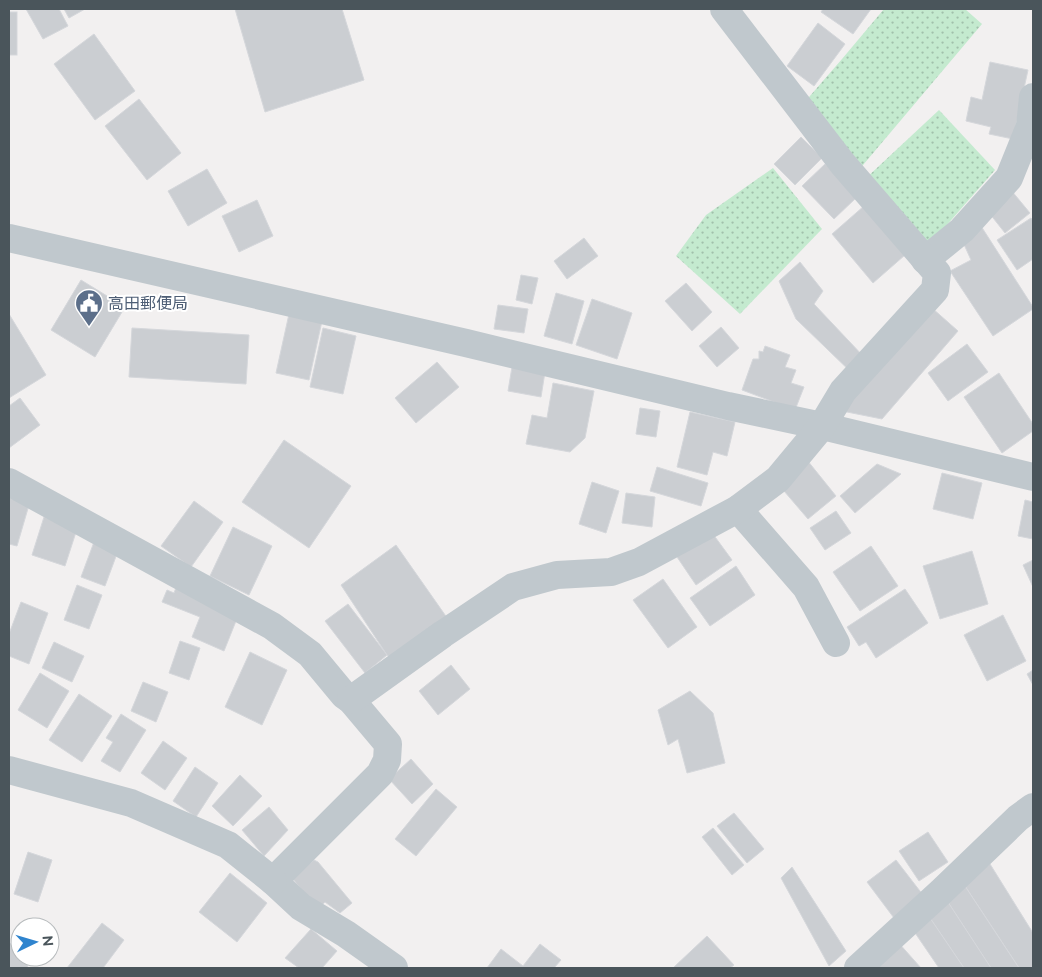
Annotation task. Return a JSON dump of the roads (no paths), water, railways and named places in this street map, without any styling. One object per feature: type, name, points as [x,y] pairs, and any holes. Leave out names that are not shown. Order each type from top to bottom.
[{"type":"street","points":[[351,700],[513,587],[557,575],[611,572],[639,562],[738,509],[778,479],[822,426],[843,391],[935,290],[937,273],[842,163],[724,9]]},
{"type":"street","points":[[925,260],[962,230],[1009,178],[1030,126],[1033,97]]},
{"type":"street","points":[[9,238],[466,343],[728,406],[822,426],[1033,477]]},
{"type":"street","points":[[9,482],[272,626],[310,654],[388,744],[387,760],[380,774],[272,881]]},
{"type":"street","points":[[738,509],[806,587],[836,643]]},
{"type":"street","points":[[9,770],[131,803],[228,845],[301,907],[346,934],[394,968]]},
{"type":"street","points":[[858,968],[942,892],[1018,818],[1033,807]]},
{"type":"place","name":"高田郵便局","points":[[89,327]]}]
